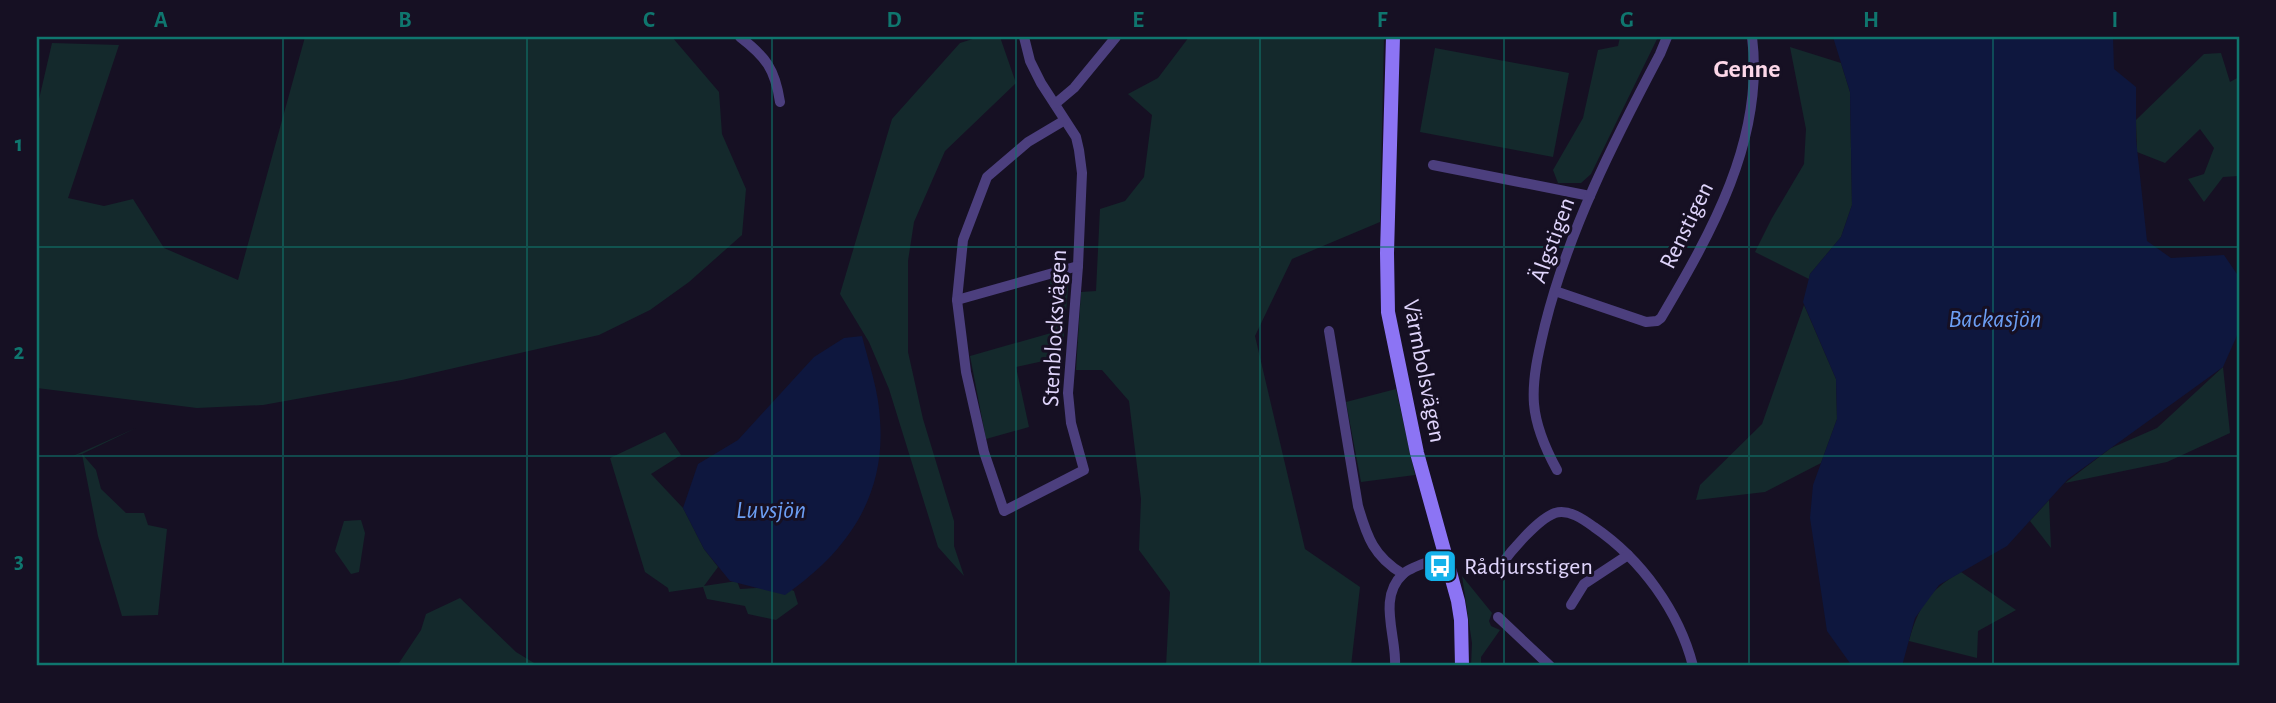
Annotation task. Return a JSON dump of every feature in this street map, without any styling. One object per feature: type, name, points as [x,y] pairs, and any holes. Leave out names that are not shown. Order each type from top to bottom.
[{"type":"street","points":[[740,37],[762,53],[770,66],[780,102]]},
{"type":"street","name":"Stenblocksvägen","points":[[1024,37],[1030,61],[1041,83],[1055,104],[1076,137],[1081,159],[1078,266],[1068,393],[1071,423],[1084,470],[1004,511],[973,409],[957,300],[963,240],[988,177],[1028,142],[1065,120]]},
{"type":"street","points":[[1055,104],[1074,88],[1116,37]]},
{"type":"street","name":"Värmbolsvägen","points":[[1393,37],[1388,312],[1417,453],[1461,620],[1462,666]]},
{"type":"street","name":"Älgstigen","points":[[1557,470],[1536,420],[1533,391],[1540,348],[1555,291],[1590,196],[1607,155],[1667,37]]},
{"type":"street","name":"Renstigen","points":[[1555,291],[1646,321],[1657,321],[1661,318],[1709,231],[1741,156],[1751,95],[1754,61],[1752,37]]},
{"type":"street","points":[[1433,165],[1590,196]]},
{"type":"street","points":[[957,300],[1078,266]]},
{"type":"street","points":[[1329,331],[1364,528],[1384,562],[1403,574]]},
{"type":"street","points":[[1500,566],[1548,517],[1564,512],[1582,518],[1628,555],[1656,588],[1689,652],[1693,666]]},
{"type":"street","points":[[1571,605],[1584,584],[1628,555]]},
{"type":"street","points":[[1395,666],[1390,600],[1392,591],[1403,574],[1445,556]]},
{"type":"street","points":[[1498,617],[1550,666]]},
{"type":"green space","points":[[305,37],[672,37],[719,92],[722,134],[746,189],[742,235],[689,282],[650,310],[599,335],[402,380],[263,405],[197,408],[37,388],[37,108],[52,43],[119,45],[68,198],[104,206],[133,199],[164,248],[238,280]]},
{"type":"green space","points":[[979,37],[1000,37],[1016,83],[945,151],[914,222],[908,261],[908,352],[923,419],[954,521],[954,546],[964,576],[938,547],[889,389],[869,342],[840,294],[892,119],[960,43]]},
{"type":"green space","points":[[1189,37],[1384,37],[1380,222],[1292,259],[1255,336],[1305,549],[1360,587],[1351,666],[1166,666],[1170,592],[1139,550],[1141,499],[1129,401],[1102,370],[1076,370],[1081,292],[1096,291],[1100,209],[1125,201],[1144,177],[1152,115],[1128,94],[1158,78]]},
{"type":"green space","points":[[1620,37],[1658,37],[1591,174],[1581,183],[1558,183],[1553,170],[1583,118],[1598,50],[1618,46]]},
{"type":"green space","points":[[1790,47],[1841,63],[1850,92],[1852,205],[1841,237],[1810,274],[1809,279],[1755,252],[1804,164],[1806,129]]},
{"type":"green space","points":[[1435,48],[1569,73],[1553,157],[1420,132]]},
{"type":"green space","points":[[2221,53],[2230,82],[2239,77],[2239,176],[2223,177],[2204,202],[2188,179],[2204,174],[2214,148],[2200,129],[2165,163],[2137,152],[2136,120],[2204,54]]},
{"type":"green space","points":[[1069,278],[1062,357],[1016,367],[1029,427],[986,439],[970,356],[1051,333],[1050,281]]},
{"type":"green space","points":[[1804,305],[1836,379],[1837,419],[1821,463],[1765,492],[1696,500],[1700,485],[1762,424]]},
{"type":"green space","points":[[2223,367],[2230,433],[2167,462],[2065,483],[2111,448],[2157,428]]},
{"type":"green space","points":[[1396,389],[1415,475],[1361,482],[1346,402]]},
{"type":"green space","points":[[136,428],[82,454],[73,456]]},
{"type":"green space","points":[[665,432],[681,455],[651,474],[683,508],[704,549],[718,567],[704,586],[737,581],[740,589],[774,583],[794,591],[798,604],[776,620],[748,614],[745,606],[707,599],[703,587],[669,592],[668,588],[645,572],[610,458]]},
{"type":"green space","points":[[82,454],[96,470],[101,489],[126,513],[144,513],[148,525],[167,529],[158,615],[122,616],[98,536]]},
{"type":"green space","points":[[2049,500],[2051,548],[2030,521]]},
{"type":"green space","points":[[361,520],[365,533],[359,572],[351,574],[335,551],[344,521]]},
{"type":"green space","points":[[1961,572],[2016,610],[1978,631],[1977,658],[1909,641],[1921,609],[1933,592]]},
{"type":"green space","points":[[1462,576],[1492,613],[1489,621],[1491,626],[1500,630],[1481,657],[1481,666],[1471,666],[1472,643]]},
{"type":"green space","points":[[460,598],[516,652],[539,666],[397,666],[421,630],[426,614]]},
{"type":"water","name":"Backasjön","points":[[1833,37],[2113,37],[2114,69],[2136,87],[2136,139],[2147,241],[2171,258],[2224,255],[2239,277],[2239,331],[2223,367],[2068,479],[2007,546],[1939,585],[1915,618],[1902,666],[1852,666],[1827,631],[1810,518],[1813,485],[1837,419],[1836,379],[1803,302],[1810,274],[1841,237],[1852,205],[1850,92]]},
{"type":"water","name":"Luvsjön","points":[[862,336],[878,399],[880,448],[869,498],[858,521],[826,561],[785,595],[730,581],[704,549],[683,508],[698,464],[738,440],[814,357],[844,338]]},
{"type":"place","name":"Rådjursstigen","points":[[1440,566]]},
{"type":"district","name":"Genne","points":[[1747,68]]}]
